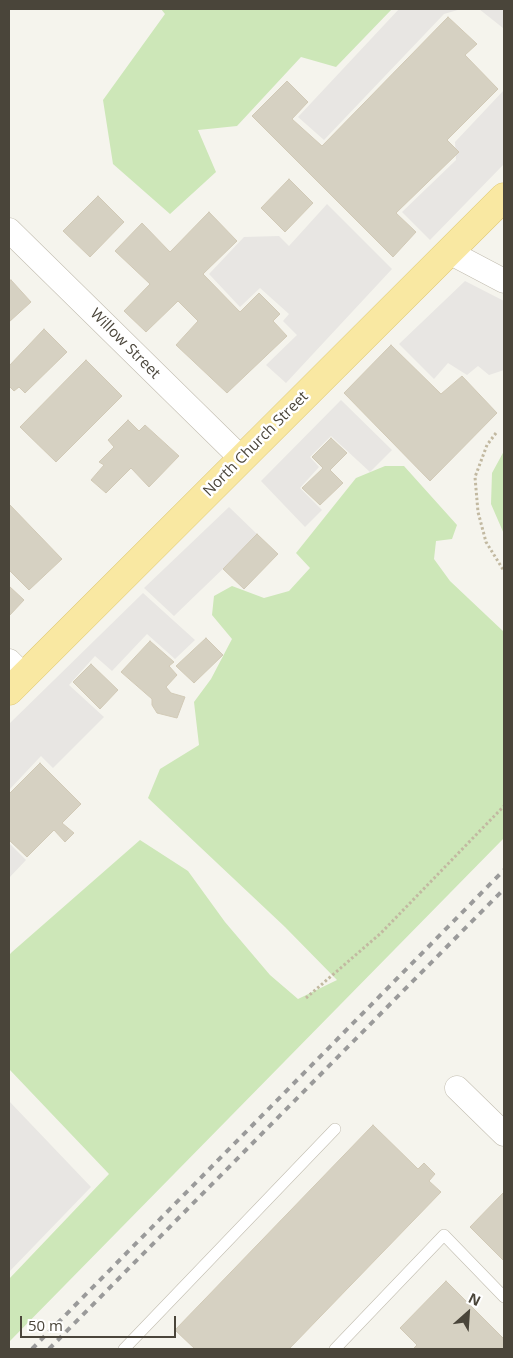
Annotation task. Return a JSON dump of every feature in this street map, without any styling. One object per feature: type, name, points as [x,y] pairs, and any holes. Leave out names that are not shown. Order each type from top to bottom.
[{"type":"main road","name":"North Church Street","points":[[14,676],[242,459],[504,197]]},
{"type":"street","name":"Willow Street","points":[[9,230],[242,459]]},
{"type":"street","points":[[449,252],[504,281]]},
{"type":"street","points":[[457,1088],[504,1134]]},
{"type":"lane","points":[[124,1349],[335,1129]]},
{"type":"lane","points":[[335,1349],[444,1235],[504,1297]]},
{"type":"path","points":[[496,433],[487,445],[475,477],[478,512],[486,542],[504,571]]},
{"type":"path","points":[[306,998],[381,933],[504,806]]},
{"type":"green space","points":[[161,9],[392,9],[336,67],[301,57],[237,126],[198,130],[216,172],[170,214],[113,164],[103,100],[165,14]]},
{"type":"green space","points":[[504,451],[504,534],[491,504],[492,473]]},
{"type":"green space","points":[[385,466],[404,466],[457,525],[452,539],[436,541],[434,559],[450,581],[504,632],[504,838],[9,1342],[9,1279],[109,1174],[9,1069],[9,955],[140,840],[188,871],[225,922],[270,975],[298,999],[337,980],[285,927],[148,798],[160,769],[199,745],[194,702],[211,679],[232,639],[212,615],[214,596],[232,586],[264,598],[289,591],[310,568],[296,553],[356,478]]},
{"type":"shaded area","points":[[399,9],[461,9],[444,14],[324,140],[298,117]]},
{"type":"shaded area","points":[[479,9],[504,9],[504,41],[503,28]]},
{"type":"shaded area","points":[[504,90],[504,164],[430,240],[402,212],[456,160],[455,142]]},
{"type":"shaded area","points":[[327,204],[392,269],[286,383],[266,365],[297,335],[283,321],[289,314],[260,288],[240,307],[209,274],[244,237],[279,236],[289,246]]},
{"type":"shaded area","points":[[465,281],[504,301],[504,370],[489,375],[478,366],[467,375],[448,363],[434,379],[399,344]]},
{"type":"shaded area","points":[[341,400],[392,450],[370,472],[331,436],[310,457],[319,467],[300,488],[322,510],[305,527],[261,481]]},
{"type":"shaded area","points":[[229,507],[258,535],[174,616],[144,588]]},
{"type":"shaded area","points":[[143,593],[195,640],[175,659],[147,634],[112,671],[95,656],[69,685],[104,717],[53,768],[41,756],[9,790],[9,724]]},
{"type":"shaded area","points":[[9,843],[26,860],[9,878]]},
{"type":"shaded area","points":[[9,1101],[91,1187],[9,1272]]},
{"type":"building","points":[[448,17],[477,44],[465,55],[498,89],[447,140],[459,152],[396,213],[416,232],[393,257],[252,116],[287,81],[308,102],[292,119],[322,146]]},
{"type":"building","points":[[289,179],[313,203],[285,232],[261,208]]},
{"type":"building","points":[[98,196],[124,222],[90,257],[63,231]]},
{"type":"building","points":[[209,212],[237,241],[203,274],[240,312],[259,293],[280,314],[273,321],[287,336],[227,393],[176,345],[198,321],[178,301],[146,332],[124,311],[150,284],[115,251],[142,223],[170,252]]},
{"type":"building","points":[[11,280],[31,302],[9,322],[9,281]]},
{"type":"building","points":[[44,329],[67,352],[25,393],[19,387],[14,391],[9,386],[9,366]]},
{"type":"building","points":[[391,345],[441,394],[462,376],[497,413],[430,481],[344,393]]},
{"type":"building","points":[[86,360],[122,396],[56,462],[20,427]]},
{"type":"building","points":[[128,420],[139,431],[145,425],[179,456],[149,487],[131,468],[106,493],[91,480],[104,465],[99,462],[114,447],[108,440]]},
{"type":"building","points":[[331,438],[347,453],[330,470],[343,483],[320,505],[302,488],[323,468],[312,457]]},
{"type":"building","points":[[9,504],[62,559],[29,590],[9,570]]},
{"type":"building","points":[[257,534],[278,554],[244,589],[223,569]]},
{"type":"building","points":[[9,586],[24,600],[9,616]]},
{"type":"building","points":[[206,638],[223,655],[194,683],[176,666]]},
{"type":"building","points":[[150,641],[174,662],[169,666],[177,675],[166,687],[171,693],[185,697],[177,718],[157,713],[152,705],[152,699],[121,672]]},
{"type":"building","points":[[91,664],[118,690],[100,709],[73,682]]},
{"type":"building","points":[[40,763],[81,804],[62,823],[74,833],[65,842],[54,830],[27,857],[9,840],[9,794]]},
{"type":"building","points":[[373,1125],[418,1169],[424,1163],[435,1174],[429,1181],[441,1192],[289,1349],[195,1349],[175,1330]]},
{"type":"building","points":[[504,1192],[504,1261],[470,1227]]},
{"type":"building","points":[[446,1281],[504,1339],[504,1349],[413,1349],[417,1345],[400,1328]]},
{"type":"railway","points":[[32,1349],[504,870]]},
{"type":"railway","points":[[49,1349],[504,889]]}]
